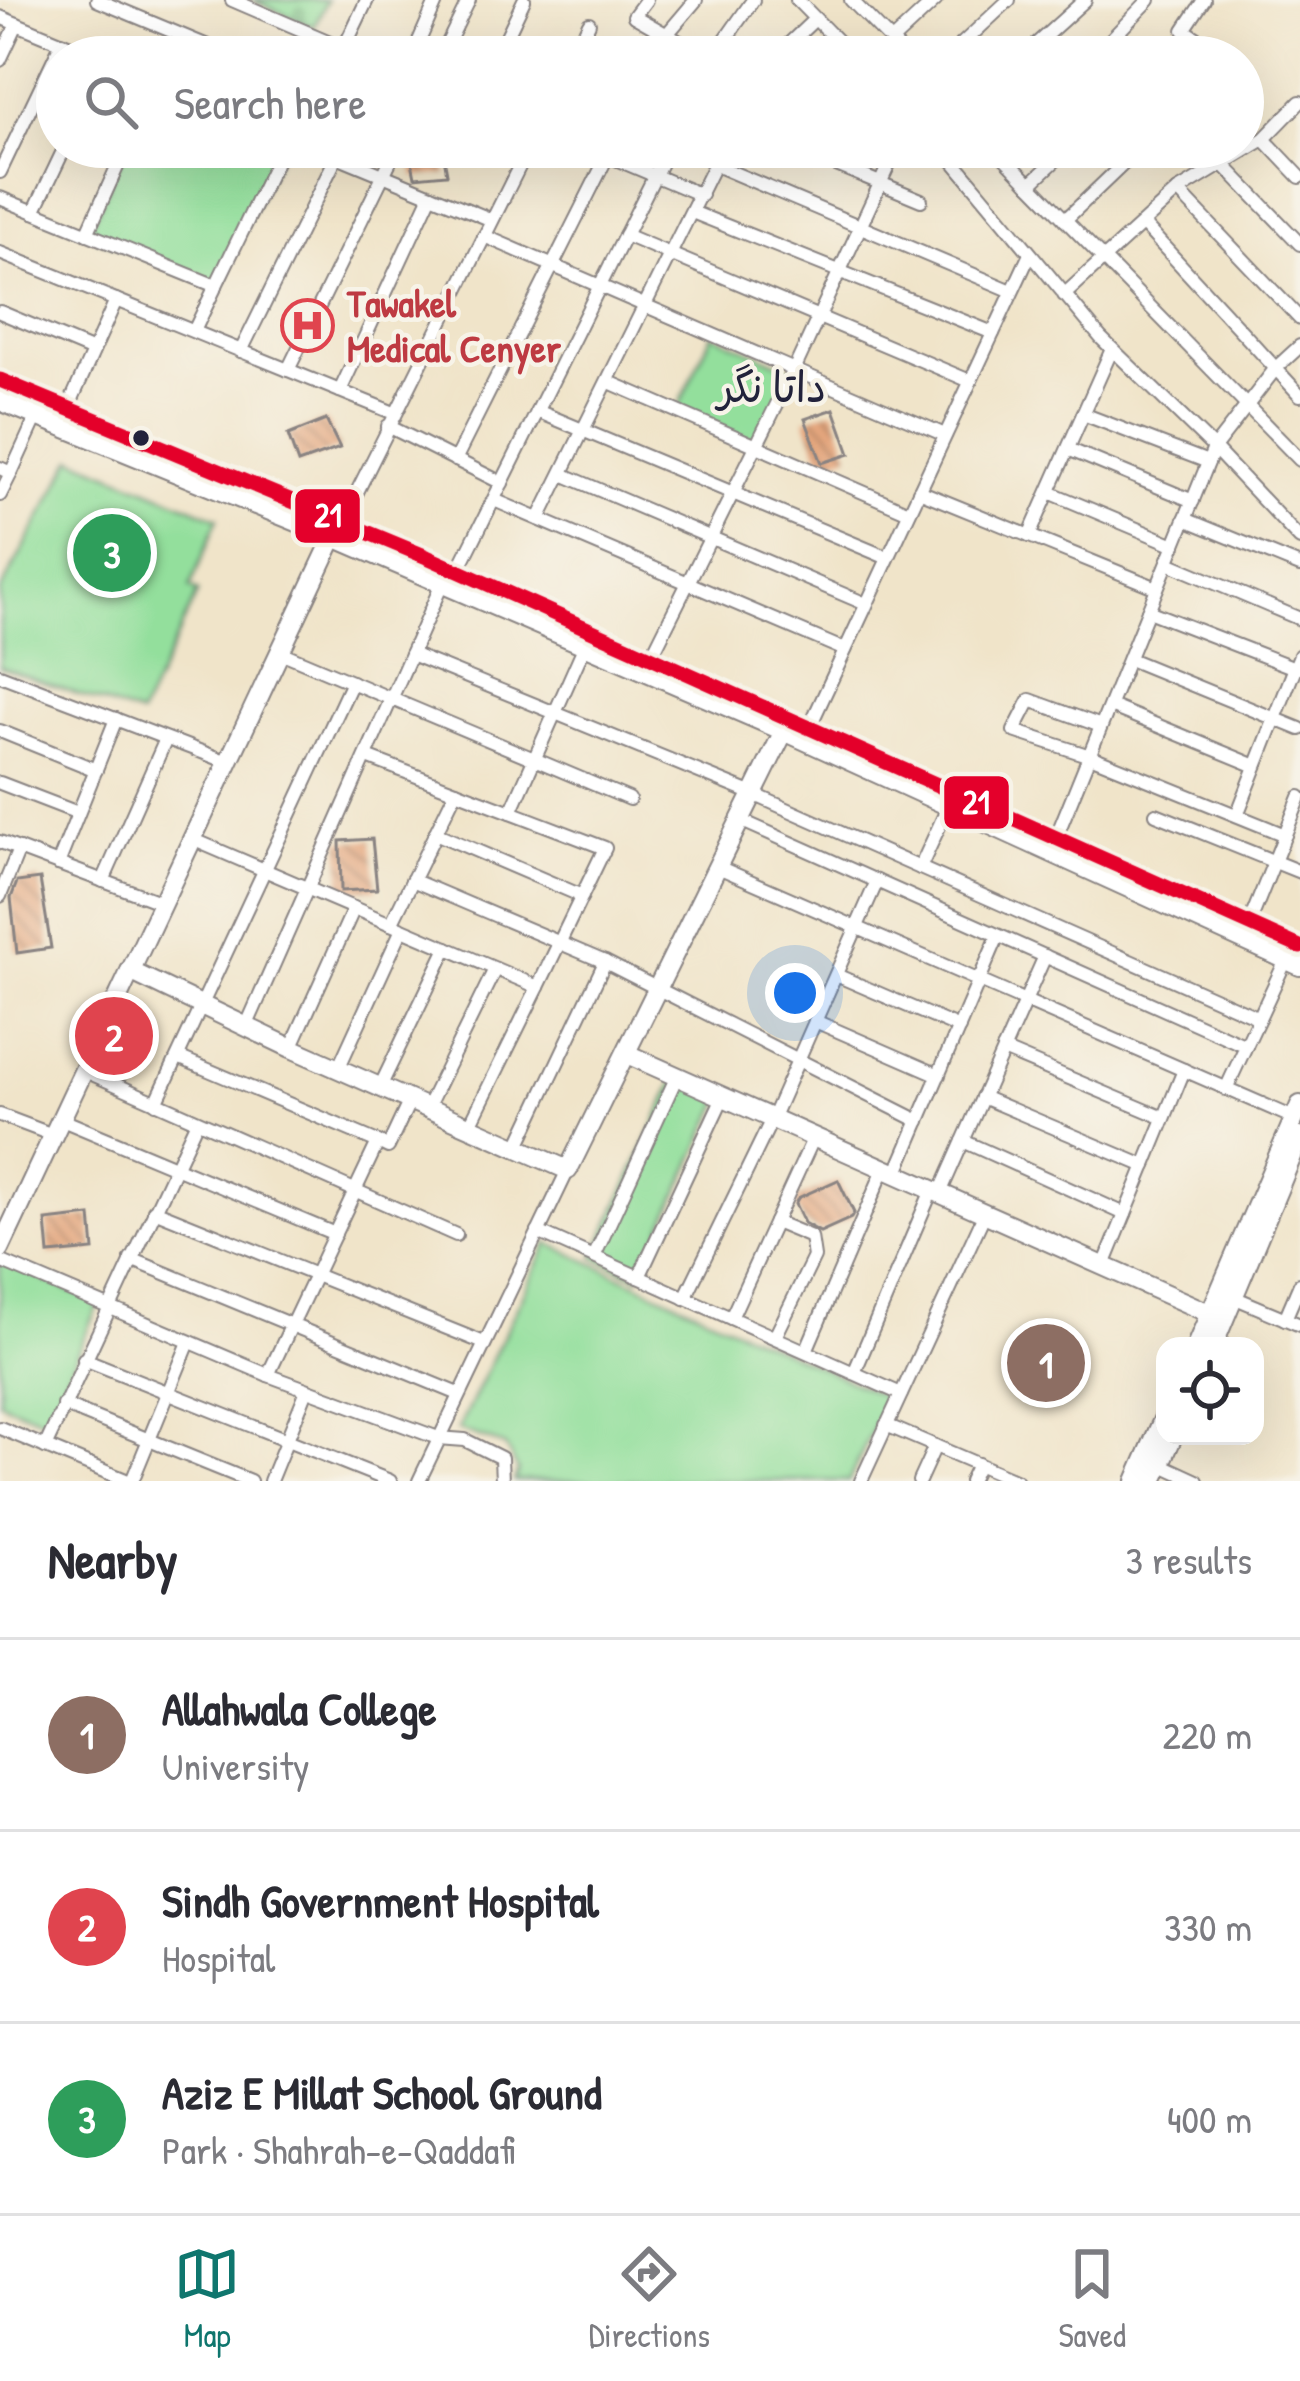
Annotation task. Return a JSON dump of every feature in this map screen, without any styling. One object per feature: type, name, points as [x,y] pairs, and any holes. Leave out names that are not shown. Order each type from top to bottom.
[{"type":"main road","points":[[0,380],[338,530],[442,584],[1295,957]]},
{"type":"main road","points":[[0,401],[458,571],[1250,924],[1295,957]]},
{"type":"main road","points":[[0,1250],[338,530]]},
{"type":"main road","points":[[130,971],[568,1170],[784,730]]},
{"type":"main road","points":[[627,1054],[1217,1317]]},
{"type":"main road","points":[[1203,1337],[1217,1317],[1298,1120]]},
{"type":"main road","points":[[1214,1337],[1217,1317]]},
{"type":"main road","points":[[1136,1481],[1153,1468]]},
{"type":"street","points":[[98,0],[184,36]]},
{"type":"street","points":[[232,0],[316,36]]},
{"type":"street","points":[[350,36],[367,0]]},
{"type":"street","points":[[421,36],[437,0]]},
{"type":"street","points":[[451,36],[469,0]]},
{"type":"street","points":[[507,36],[524,0]]},
{"type":"street","points":[[646,0],[634,16],[673,36]]},
{"type":"street","points":[[666,36],[696,0]]},
{"type":"street","points":[[726,36],[753,0]]},
{"type":"street","points":[[797,0],[829,36]]},
{"type":"street","points":[[897,36],[937,0]]},
{"type":"street","points":[[970,36],[1009,0]]},
{"type":"street","points":[[1045,36],[1085,0]]},
{"type":"street","points":[[1114,36],[1149,0]]},
{"type":"street","points":[[1194,36],[1184,30],[1204,0]]},
{"type":"street","points":[[859,3],[888,36]]},
{"type":"street","points":[[0,17],[47,36]]},
{"type":"street","points":[[797,36],[815,19]]},
{"type":"street","points":[[583,36],[589,23]]},
{"type":"street","points":[[0,60],[17,24]]},
{"type":"street","points":[[0,172],[36,97]]},
{"type":"street","points":[[1300,102],[1264,139],[1300,177]]},
{"type":"street","points":[[34,212],[55,168]]},
{"type":"street","points":[[87,234],[117,168]]},
{"type":"street","points":[[194,332],[273,168]]},
{"type":"street","points":[[241,351],[331,168]]},
{"type":"street","points":[[366,168],[492,220]]},
{"type":"street","points":[[288,370],[387,168]]},
{"type":"street","points":[[338,530],[518,168]]},
{"type":"street","points":[[455,460],[602,168]]},
{"type":"street","points":[[640,168],[700,195]]},
{"type":"street","points":[[458,571],[658,168]]},
{"type":"street","points":[[539,519],[714,168]]},
{"type":"street","points":[[722,168],[1012,291]]},
{"type":"street","points":[[844,168],[921,200]]},
{"type":"street","points":[[652,657],[794,370],[887,168]]},
{"type":"street","points":[[962,168],[1112,349],[1300,539]]},
{"type":"street","points":[[1015,168],[1300,460]]},
{"type":"street","points":[[1030,184],[1047,168]]},
{"type":"street","points":[[1065,220],[1119,168]]},
{"type":"street","points":[[1064,295],[1178,191],[1216,168]]},
{"type":"street","points":[[1227,168],[1300,244]]},
{"type":"street","points":[[1178,191],[1300,319]]},
{"type":"street","points":[[340,391],[431,195]]},
{"type":"street","points":[[0,198],[216,286]]},
{"type":"street","points":[[692,212],[992,333]]},
{"type":"street","points":[[1143,224],[1300,395]]},
{"type":"street","points":[[625,235],[970,381]]},
{"type":"street","points":[[484,236],[945,435]]},
{"type":"street","points":[[0,253],[340,391],[502,483]]},
{"type":"street","points":[[809,728],[1030,254]]},
{"type":"street","points":[[68,408],[116,300]]},
{"type":"street","points":[[0,312],[93,351]]},
{"type":"street","points":[[1057,835],[1214,448],[1276,368],[1300,346]]},
{"type":"street","points":[[1030,536],[1112,349]]},
{"type":"street","points":[[609,382],[909,512]]},
{"type":"street","points":[[537,411],[888,558]]},
{"type":"street","points":[[1083,414],[1208,462]]},
{"type":"street","points":[[0,495],[5,471],[37,416]]},
{"type":"street","points":[[1067,449],[1193,501]]},
{"type":"street","points":[[562,474],[866,604]]},
{"type":"street","points":[[919,491],[1157,588]]},
{"type":"street","points":[[1048,492],[1175,545]]},
{"type":"street","points":[[494,500],[845,650]]},
{"type":"street","points":[[1185,519],[1300,566]]},
{"type":"street","points":[[1168,563],[1300,619]]},
{"type":"street","points":[[246,1027],[442,584]]},
{"type":"street","points":[[1148,611],[1297,661],[1237,815]]},
{"type":"street","points":[[511,812],[585,645]]},
{"type":"street","points":[[280,652],[628,799]]},
{"type":"street","points":[[412,654],[753,794],[1259,1018]]},
{"type":"street","points":[[1129,659],[1300,728]]},
{"type":"street","points":[[0,675],[228,762]]},
{"type":"street","points":[[156,1103],[352,682]]},
{"type":"street","points":[[1101,726],[1030,700],[1013,730],[1285,835]]},
{"type":"street","points":[[1110,706],[1256,766]]},
{"type":"street","points":[[58,864],[116,719]]},
{"type":"street","points":[[0,731],[96,770]]},
{"type":"street","points":[[104,881],[166,739]]},
{"type":"street","points":[[367,757],[605,848],[469,1126]]},
{"type":"street","points":[[0,783],[78,813]]},
{"type":"street","points":[[338,1069],[412,880],[456,791]]},
{"type":"street","points":[[1250,924],[1300,797]]},
{"type":"street","points":[[920,868],[950,805]]},
{"type":"street","points":[[1156,814],[1300,872]]},
{"type":"street","points":[[740,820],[1246,1046]]},
{"type":"street","points":[[435,833],[582,896]]},
{"type":"street","points":[[192,839],[538,987]]},
{"type":"street","points":[[0,842],[162,903]]},
{"type":"street","points":[[0,896],[19,849]]},
{"type":"street","points":[[718,867],[1298,1120]]},
{"type":"street","points":[[412,880],[605,962],[919,1121]]},
{"type":"street","points":[[685,1298],[772,1119],[877,881]]},
{"type":"street","points":[[291,1048],[354,908]]},
{"type":"street","points":[[806,1351],[890,1171],[919,1121],[998,936]]},
{"type":"street","points":[[380,1087],[447,948]]},
{"type":"street","points":[[854,1373],[1045,956]]},
{"type":"street","points":[[1226,1089],[1259,1018],[1295,957]]},
{"type":"street","points":[[517,1148],[605,962]]},
{"type":"street","points":[[178,1058],[388,1147],[495,969]]},
{"type":"street","points":[[836,975],[959,1028]]},
{"type":"street","points":[[815,1021],[939,1075]]},
{"type":"street","points":[[1003,1050],[1164,1118]]},
{"type":"street","points":[[83,1070],[457,1234]]},
{"type":"street","points":[[1103,1268],[1184,1070]]},
{"type":"street","points":[[594,1257],[677,1076]]},
{"type":"street","points":[[639,1276],[723,1097]]},
{"type":"street","points":[[982,1097],[1145,1166]]},
{"type":"street","points":[[0,1115],[56,1127],[173,1166],[334,1234]]},
{"type":"street","points":[[45,1447],[197,1120]]},
{"type":"street","points":[[731,1318],[814,1137]]},
{"type":"street","points":[[963,1141],[1125,1214]]},
{"type":"street","points":[[268,1376],[378,1142]]},
{"type":"street","points":[[418,1481],[568,1170]]},
{"type":"street","points":[[154,1210],[484,1343]]},
{"type":"street","points":[[861,1481],[985,1213]]},
{"type":"street","points":[[775,1222],[811,1237],[814,1257],[775,1337]]},
{"type":"street","points":[[538,1232],[901,1394]]},
{"type":"street","points":[[131,1259],[459,1394]]},
{"type":"street","points":[[0,1261],[268,1376],[438,1438],[465,1440],[501,1458],[502,1481]]},
{"type":"street","points":[[1285,1319],[1300,1284]]},
{"type":"street","points":[[1227,1294],[1300,1325]]},
{"type":"street","points":[[0,1428],[130,1481],[189,1342]]},
{"type":"street","points":[[84,1359],[390,1481]]},
{"type":"street","points":[[270,1481],[307,1390]]},
{"type":"street","points":[[63,1405],[250,1481]]},
{"type":"street","points":[[886,1425],[1017,1481]]},
{"type":"street","points":[[919,1481],[935,1446]]},
{"type":"street","points":[[970,1481],[978,1464]]},
{"type":"street","points":[[1153,1468],[1197,1481]]},
{"type":"green space","points":[[252,0],[327,0],[314,27]]},
{"type":"green space","points":[[117,168],[273,168],[216,286],[87,234]]},
{"type":"green space","points":[[712,334],[794,370],[757,445],[677,410]]},
{"type":"green space","points":[[73,458],[218,518],[190,588],[198,592],[140,716],[0,667],[0,592]]},
{"type":"green space","points":[[677,1076],[723,1097],[639,1277],[594,1257]]},
{"type":"green space","points":[[548,1243],[887,1398],[849,1481],[514,1481],[518,1470],[505,1446],[458,1430]]},
{"type":"green space","points":[[0,1261],[99,1303],[47,1421],[0,1402]]},
{"type":"building","points":[[413,168],[446,168],[447,174],[415,177]]},
{"type":"building","points":[[834,409],[850,454],[822,463],[805,419]]},
{"type":"building","points":[[326,420],[340,448],[298,463],[288,435]]},
{"type":"building","points":[[372,839],[377,889],[341,891],[340,841]]},
{"type":"building","points":[[40,879],[51,948],[17,953],[11,898],[17,882]]},
{"type":"building","points":[[838,1180],[854,1213],[820,1232],[804,1223],[795,1204],[798,1198]]},
{"type":"building","points":[[91,1216],[94,1250],[49,1254],[46,1221]]},
{"type":"transit line","name":"21","points":[[0,380],[427,557],[1300,947]]},
{"type":"place","name":"Tawakel Medical Cenyer","points":[[308,325]]},
{"type":"place","name":"Aziz E Millat School Ground","points":[[112,553]]},
{"type":"place","name":"Sindh Government Hospital","points":[[114,1036]]},
{"type":"place","name":"Allahwala College","points":[[1046,1363]]},
{"type":"district","name":"داتا نگر","points":[[772,387]]}]
